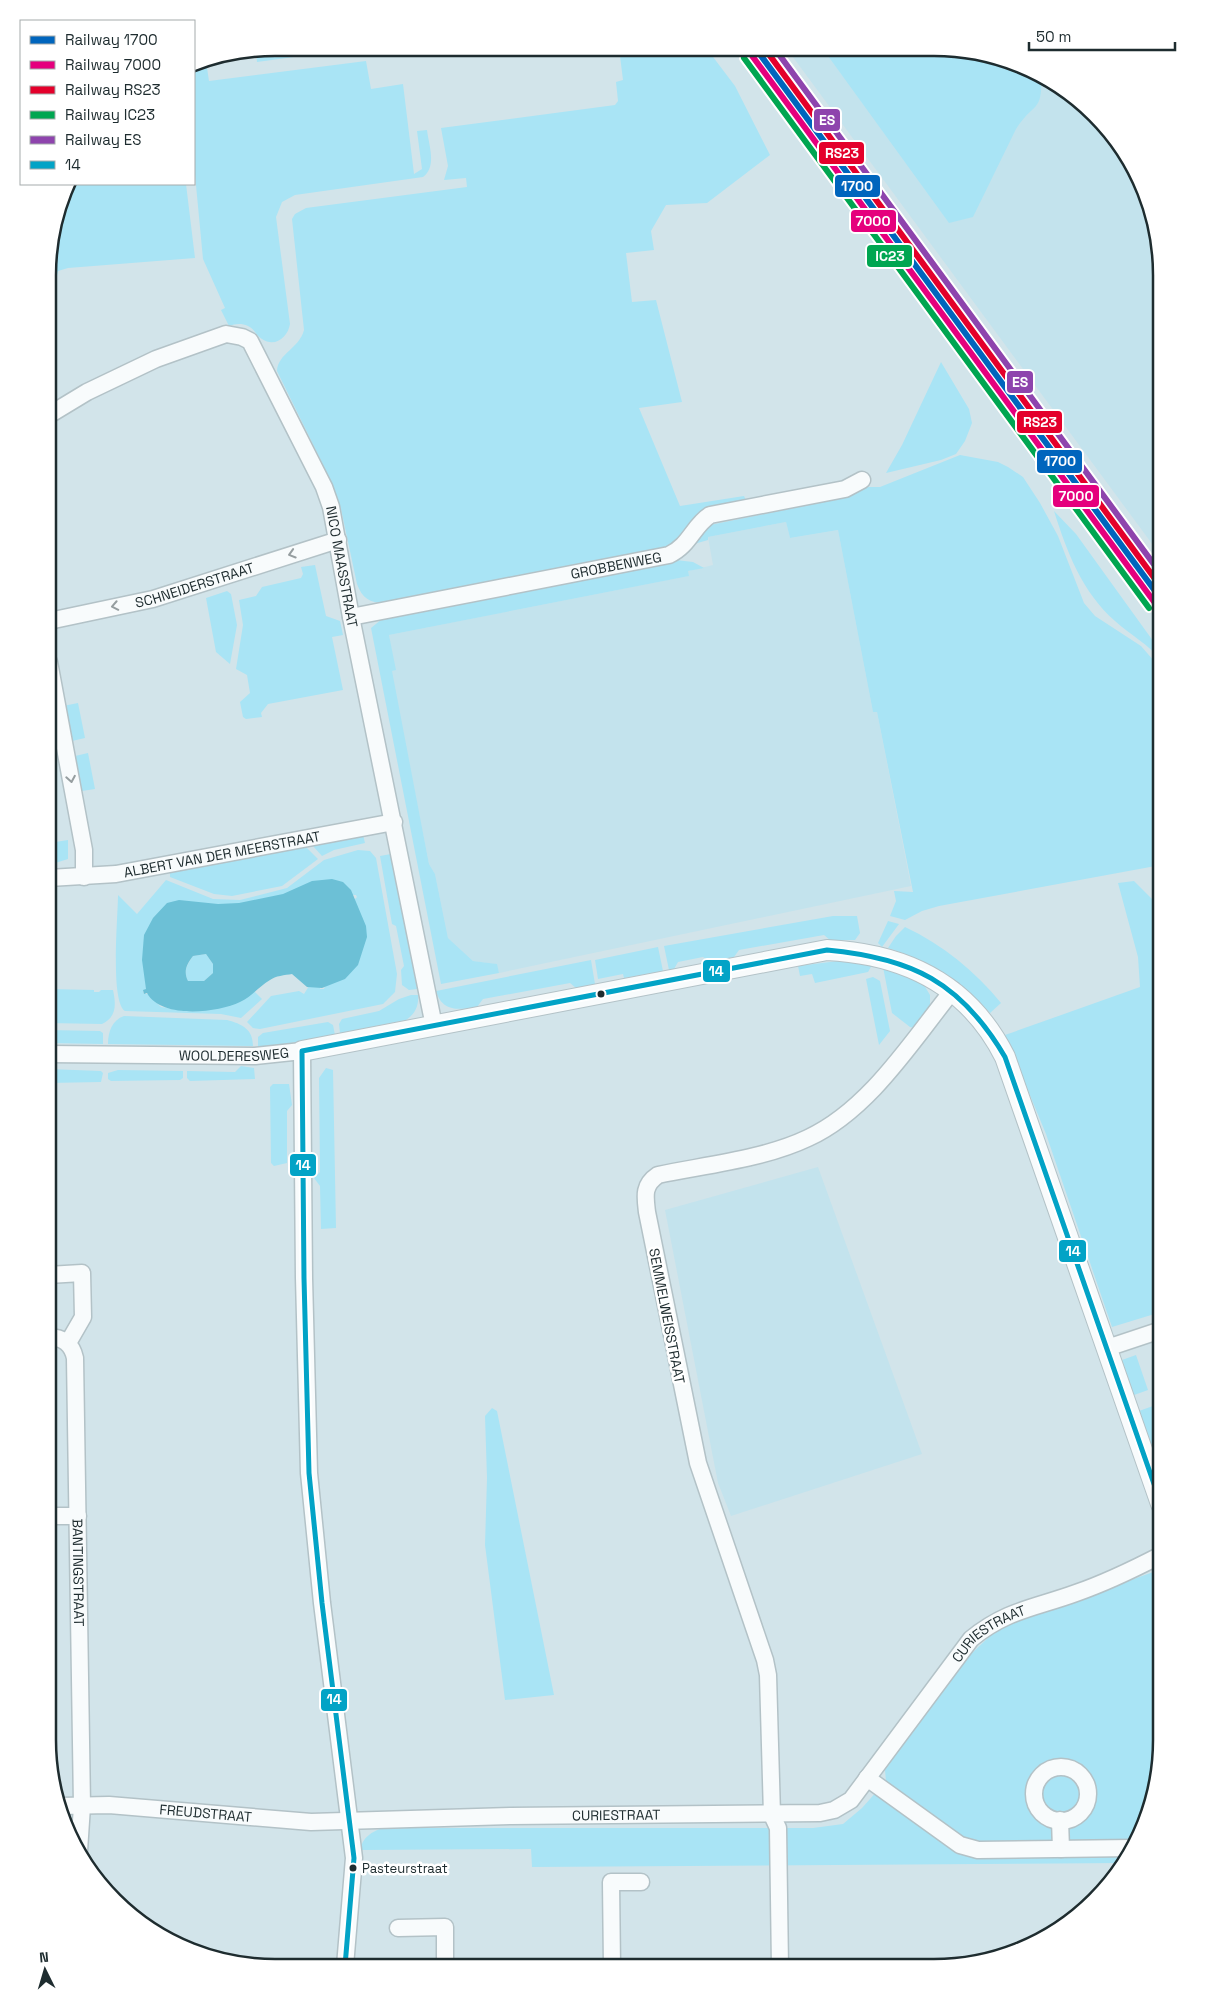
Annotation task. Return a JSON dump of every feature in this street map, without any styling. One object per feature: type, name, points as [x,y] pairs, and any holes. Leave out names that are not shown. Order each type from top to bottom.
[{"type":"street","name":"NICO MAASSTRAAT","points":[[56,411],[87,392],[156,359],[226,334],[242,337],[250,341],[260,357],[332,506],[351,617],[434,1026]]},
{"type":"street","name":"GROBBENWEG","points":[[351,617],[670,555],[678,551],[691,539],[703,520],[710,515],[845,489],[862,480]]},
{"type":"street","name":"SCHNEIDERSTRAAT","points":[[56,620],[153,599],[338,540]]},
{"type":"street","points":[[56,700],[84,850],[84,877]]},
{"type":"street","name":"ALBERT VAN DER MEERSTRAAT","points":[[56,878],[116,874],[394,822]]},
{"type":"street","name":"WOOLDERESWEG","points":[[56,1054],[255,1056],[302,1051],[827,950],[857,952],[909,966],[953,990],[998,1042],[1005,1057],[1153,1481]]},
{"type":"street","name":"SEMMELWEISSTRAAT","points":[[772,1815],[770,1699],[765,1660],[696,1454],[647,1212],[646,1187],[649,1180],[658,1174],[773,1151],[814,1135],[854,1108],[875,1088],[953,990]]},
{"type":"street","points":[[302,1051],[304,1278],[309,1474],[322,1603],[354,1858],[346,1959]]},
{"type":"street","points":[[56,1274],[82,1273],[83,1317],[68,1343],[56,1338]]},
{"type":"street","points":[[1107,1348],[1153,1333]]},
{"type":"street","name":"BANTINGSTRAAT","points":[[68,1343],[73,1349],[75,1358],[82,1806],[80,1838]]},
{"type":"street","points":[[56,1516],[78,1516]]},
{"type":"street","name":"CURIESTRAAT","points":[[350,1820],[511,1816],[772,1815],[820,1813],[834,1810],[851,1800],[964,1646],[983,1628],[1010,1614],[1080,1592],[1153,1559]]},
{"type":"street","points":[[867,1778],[960,1845],[978,1850],[1123,1848]]},
{"type":"street","name":"FREUDSTRAAT","points":[[67,1806],[109,1805],[311,1822],[350,1820]]},
{"type":"street","points":[[772,1815],[778,1828],[780,1959]]},
{"type":"street","points":[[1060,1820],[1061,1849]]},
{"type":"street","points":[[612,1959],[611,1882],[641,1882]]},
{"type":"street","points":[[398,1928],[444,1927],[445,1959]]},
{"type":"shaded area","points":[[301,56],[257,62],[257,57]]},
{"type":"shaded area","points":[[620,56],[712,56],[735,86],[770,155],[707,203],[666,205],[651,231],[654,250],[626,253],[632,302],[656,300],[682,402],[639,408],[680,506],[744,496],[747,503],[699,512],[678,541],[667,548],[384,603],[371,601],[361,593],[357,584],[341,509],[329,477],[277,371],[281,360],[298,342],[304,330],[292,219],[295,214],[306,208],[467,187],[466,178],[444,180],[448,166],[441,128],[615,105],[618,101],[616,82],[623,80]]},
{"type":"shaded area","points":[[792,56],[933,56],[976,60],[1004,68],[1043,86],[1067,102],[1089,120],[1116,154],[1130,179],[1141,205],[1151,247],[1153,276],[1153,545]]},
{"type":"shaded area","points":[[828,56],[933,56],[962,58],[1004,68],[1041,85],[1038,102],[1016,129],[973,217],[949,223]]},
{"type":"shaded area","points":[[366,61],[371,89],[403,84],[414,174],[422,169],[417,131],[427,130],[430,168],[423,177],[295,195],[282,202],[276,217],[290,324],[284,337],[276,342],[267,341],[245,325],[229,326],[221,310],[225,308],[203,259],[195,175],[195,72],[207,67],[209,81]]},
{"type":"shaded area","points":[[76,185],[186,185],[195,258],[68,268],[58,271],[56,282],[60,233]]},
{"type":"shaded area","points":[[941,362],[969,409],[972,423],[965,441],[956,454],[941,460],[886,473],[902,445]]},
{"type":"shaded area","points":[[960,455],[998,462],[1023,477],[1058,536],[1084,603],[1095,616],[1141,646],[1153,660],[1153,866],[939,906],[922,911],[905,920],[890,916],[896,901],[894,891],[913,892],[877,712],[873,712],[838,530],[790,538],[786,522],[708,537],[708,540],[694,544],[703,529],[710,525],[844,498],[863,487],[880,487]]},
{"type":"shaded area","points":[[1054,511],[1076,534],[1153,641],[1153,652],[1103,610],[1077,571]]},
{"type":"shaded area","points":[[786,522],[790,538],[838,530],[873,712],[877,712],[911,886],[499,973],[496,964],[473,961],[448,938],[435,874],[429,864],[391,671],[395,670],[389,635],[688,576],[688,571],[713,565],[708,537]]},
{"type":"shaded area","points":[[676,560],[693,562],[704,568],[688,571],[689,576],[389,635],[396,670],[392,671],[429,864],[435,874],[448,938],[473,961],[497,964],[499,973],[441,984],[371,628],[382,619]]},
{"type":"shaded area","points":[[315,565],[326,616],[340,621],[343,635],[332,637],[343,690],[268,704],[261,713],[262,717],[246,719],[243,717],[240,702],[250,693],[247,675],[236,669],[243,625],[239,600],[256,596],[262,587],[301,578],[303,574],[301,567]]},
{"type":"shaded area","points":[[227,591],[231,594],[237,625],[230,664],[216,652],[206,598]]},
{"type":"shaded area","points":[[78,703],[85,738],[72,741],[63,706]]},
{"type":"shaded area","points":[[88,753],[95,789],[82,791],[75,756]]},
{"type":"shaded area","points":[[363,835],[365,843],[334,850],[322,856],[312,845]]},
{"type":"shaded area","points":[[68,840],[68,859],[56,863],[56,842]]},
{"type":"shaded area","points":[[305,846],[318,859],[282,886],[232,896],[214,894],[170,877],[170,873]]},
{"type":"shaded area","points":[[358,850],[370,851],[376,858],[397,974],[395,992],[383,1004],[260,1029],[253,1028],[247,1022],[271,996],[299,991],[304,994],[309,986],[320,985],[320,989],[324,989],[357,897],[356,895],[290,894],[252,904],[148,990],[143,991],[144,994],[148,994],[161,1007],[173,1009],[255,992],[262,999],[241,1018],[221,1014],[125,1011],[120,1004],[116,976],[118,895],[137,914],[166,880],[213,899],[240,900],[287,888],[324,860]]},
{"type":"shaded area","points":[[391,854],[417,989],[409,990],[402,985],[401,970],[404,966],[396,926],[392,924],[380,856]]},
{"type":"shaded area","points":[[332,879],[343,882],[351,890],[366,926],[367,937],[358,965],[345,979],[322,988],[307,987],[292,974],[280,976],[272,979],[240,1002],[204,1011],[177,1010],[164,1007],[154,1001],[147,993],[144,994],[143,990],[146,989],[142,960],[144,935],[153,918],[167,903],[179,900],[218,904],[239,903],[283,894],[312,881]],"holes":[[[206,954],[213,964],[213,973],[204,981],[188,981],[186,968],[193,956]]]},
{"type":"shaded area","points":[[1134,881],[1153,900],[1153,1314],[1112,1327],[1046,1134],[1005,1035],[1140,987],[1138,957],[1118,883]]},
{"type":"shaded area","points":[[833,916],[857,916],[860,933],[855,940],[830,940],[824,935],[739,950],[734,957],[710,962],[703,957],[678,962],[674,969],[669,970],[664,946]]},
{"type":"shaded area","points":[[888,921],[899,924],[882,947],[878,943]]},
{"type":"shaded area","points":[[905,927],[932,942],[958,960],[1001,1003],[990,1013],[968,991],[944,973],[917,959],[888,948]]},
{"type":"shaded area","points":[[658,947],[663,971],[624,978],[623,974],[598,979],[595,960]]},
{"type":"shaded area","points":[[206,954],[213,964],[213,973],[204,981],[188,981],[186,968],[193,956]]},
{"type":"shaded area","points":[[591,960],[595,984],[576,988],[570,983],[483,999],[477,1007],[464,1009],[452,1008],[442,1003],[436,991]]},
{"type":"shaded area","points":[[838,961],[872,965],[868,972],[815,983],[812,974],[800,976],[798,966]]},
{"type":"shaded area","points":[[883,967],[924,985],[930,995],[930,1005],[914,1028],[892,1013]]},
{"type":"shaded area","points":[[873,977],[880,981],[890,1031],[879,1045],[866,979]]},
{"type":"shaded area","points":[[56,989],[94,990],[94,992],[113,990],[115,1005],[113,1014],[102,1024],[56,1023]]},
{"type":"shaded area","points":[[418,995],[418,1003],[412,1015],[406,1020],[340,1033],[339,1024],[342,1019],[379,1011],[399,999]]},
{"type":"shaded area","points":[[124,1016],[227,1020],[237,1023],[249,1031],[253,1046],[108,1044],[109,1035],[114,1023]]},
{"type":"shaded area","points":[[328,1022],[333,1025],[335,1035],[258,1047],[258,1037],[263,1033]]},
{"type":"shaded area","points":[[56,1030],[100,1031],[103,1033],[103,1044],[56,1043]]},
{"type":"shaded area","points":[[241,1066],[254,1068],[255,1079],[190,1081],[187,1078],[187,1071],[235,1072]]},
{"type":"shaded area","points":[[326,1068],[333,1070],[336,1228],[321,1229],[320,1186],[314,1178],[320,1172],[319,1078]]},
{"type":"shaded area","points":[[56,1069],[101,1071],[103,1073],[101,1082],[56,1083]]},
{"type":"shaded area","points":[[118,1070],[183,1071],[183,1078],[180,1080],[111,1081],[108,1079],[108,1073]]},
{"type":"shaded area","points":[[273,1084],[289,1084],[292,1105],[287,1111],[287,1163],[274,1166],[271,1163],[270,1087]]},
{"type":"shaded area","points":[[818,1167],[922,1454],[731,1516],[718,1483],[665,1210]]},
{"type":"shaded area","points":[[1136,1355],[1148,1390],[1134,1395],[1122,1360]]},
{"type":"shaded area","points":[[1153,1406],[1153,1443],[1151,1444],[1139,1411]]},
{"type":"shaded area","points":[[492,1408],[497,1411],[554,1695],[505,1700],[485,1545],[487,1478],[485,1416]]},
{"type":"shaded area","points":[[1153,1572],[1153,1739],[1151,1768],[1141,1810],[1130,1836],[1114,1863],[532,1867],[531,1849],[361,1850],[363,1842],[368,1836],[383,1828],[813,1828],[843,1824],[862,1808],[886,1781],[885,1770],[971,1654],[990,1636],[1012,1623]]},
{"type":"rail line","name":"7000","points":[[752,56],[1153,600]]},
{"type":"rail line","name":"1700","points":[[761,56],[1153,588]]},
{"type":"rail line","name":"RS23","points":[[770,56],[1153,576]]},
{"type":"rail line","name":"ES","points":[[780,56],[1153,563]]},
{"type":"rail line","name":"IC23","points":[[744,58],[1149,608]]},
{"type":"transit line","name":"14","points":[[346,1959],[354,1858],[322,1603],[309,1473],[304,1278],[302,1051],[827,950],[884,960],[931,978],[952,992],[971,1010],[1005,1057],[1153,1481]]},
{"type":"place","name":"Pasteurstraat","points":[[353,1868]]}]
